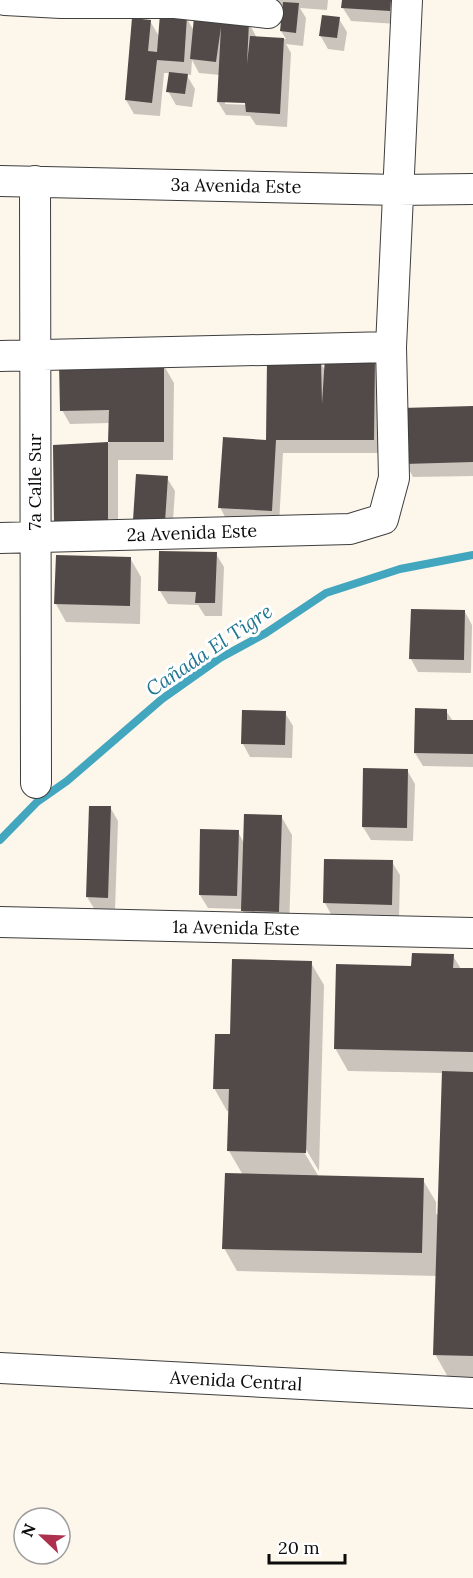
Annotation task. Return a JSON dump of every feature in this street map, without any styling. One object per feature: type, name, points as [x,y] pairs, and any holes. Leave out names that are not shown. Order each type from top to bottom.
[{"type":"street","points":[[5,0],[61,3],[175,1],[268,13]]},
{"type":"street","points":[[0,356],[391,347],[407,0]]},
{"type":"street","name":"3a Avenida Este","points":[[0,181],[398,190],[473,189]]},
{"type":"street","name":"7a Calle Sur","points":[[35,181],[36,783]]},
{"type":"street","name":"2a Avenida Este","points":[[0,538],[350,529],[383,519],[394,478],[391,347]]},
{"type":"street","name":"1a Avenida Este","points":[[0,922],[473,933]]},
{"type":"street","name":"Avenida Central","points":[[0,1368],[473,1393]]},
{"type":"building","points":[[342,0],[391,0],[390,11],[341,8]]},
{"type":"building","points":[[283,2],[299,3],[296,33],[280,31]]},
{"type":"building","points":[[160,14],[187,16],[184,62],[157,60],[152,103],[125,100],[132,18],[151,20],[148,51],[157,52]]},
{"type":"building","points":[[322,15],[340,17],[337,38],[319,36]]},
{"type":"building","points":[[194,17],[249,22],[247,64],[250,36],[284,38],[280,114],[246,112],[245,103],[217,102],[221,27],[216,62],[190,59]]},
{"type":"building","points":[[169,72],[188,74],[185,94],[166,92]]},
{"type":"building","points":[[325,356],[375,357],[374,440],[276,440],[272,511],[218,508],[223,437],[266,440],[267,361],[321,360],[322,404]]},
{"type":"building","points":[[164,362],[164,442],[108,442],[109,410],[60,411],[59,363]]},
{"type":"building","points":[[473,406],[473,462],[404,464],[402,408]]},
{"type":"building","points":[[108,442],[108,522],[54,524],[53,445]]},
{"type":"building","points":[[136,474],[168,476],[165,522],[133,520]]},
{"type":"building","points":[[159,551],[217,552],[215,603],[195,603],[196,592],[158,591]]},
{"type":"building","points":[[56,555],[131,557],[130,606],[54,604]]},
{"type":"building","points":[[411,609],[465,610],[464,660],[409,659]]},
{"type":"building","points":[[415,708],[447,709],[447,720],[473,720],[473,754],[414,753]]},
{"type":"building","points":[[242,710],[286,711],[285,745],[241,744]]},
{"type":"building","points":[[363,768],[408,769],[407,828],[362,827]]},
{"type":"building","points":[[89,806],[111,806],[108,898],[86,897]]},
{"type":"building","points":[[244,814],[282,815],[279,912],[241,911]]},
{"type":"building","points":[[200,829],[239,830],[237,896],[199,895]]},
{"type":"building","points":[[324,859],[393,860],[392,905],[323,903]]},
{"type":"building","points":[[412,953],[454,954],[453,968],[473,968],[473,1052],[334,1049],[336,964],[411,966]]},
{"type":"building","points":[[232,959],[312,961],[306,1153],[227,1151],[229,1089],[213,1089],[215,1034],[230,1034]]},
{"type":"building","points":[[442,1071],[473,1072],[473,1356],[433,1355]]},
{"type":"building","points":[[225,1173],[424,1178],[422,1253],[222,1249]]},
{"type":"waterway","name":"Cañada El Tigre","points":[[0,840],[37,802],[67,781],[162,699],[220,658],[266,633],[326,593],[400,569],[473,555]]}]
